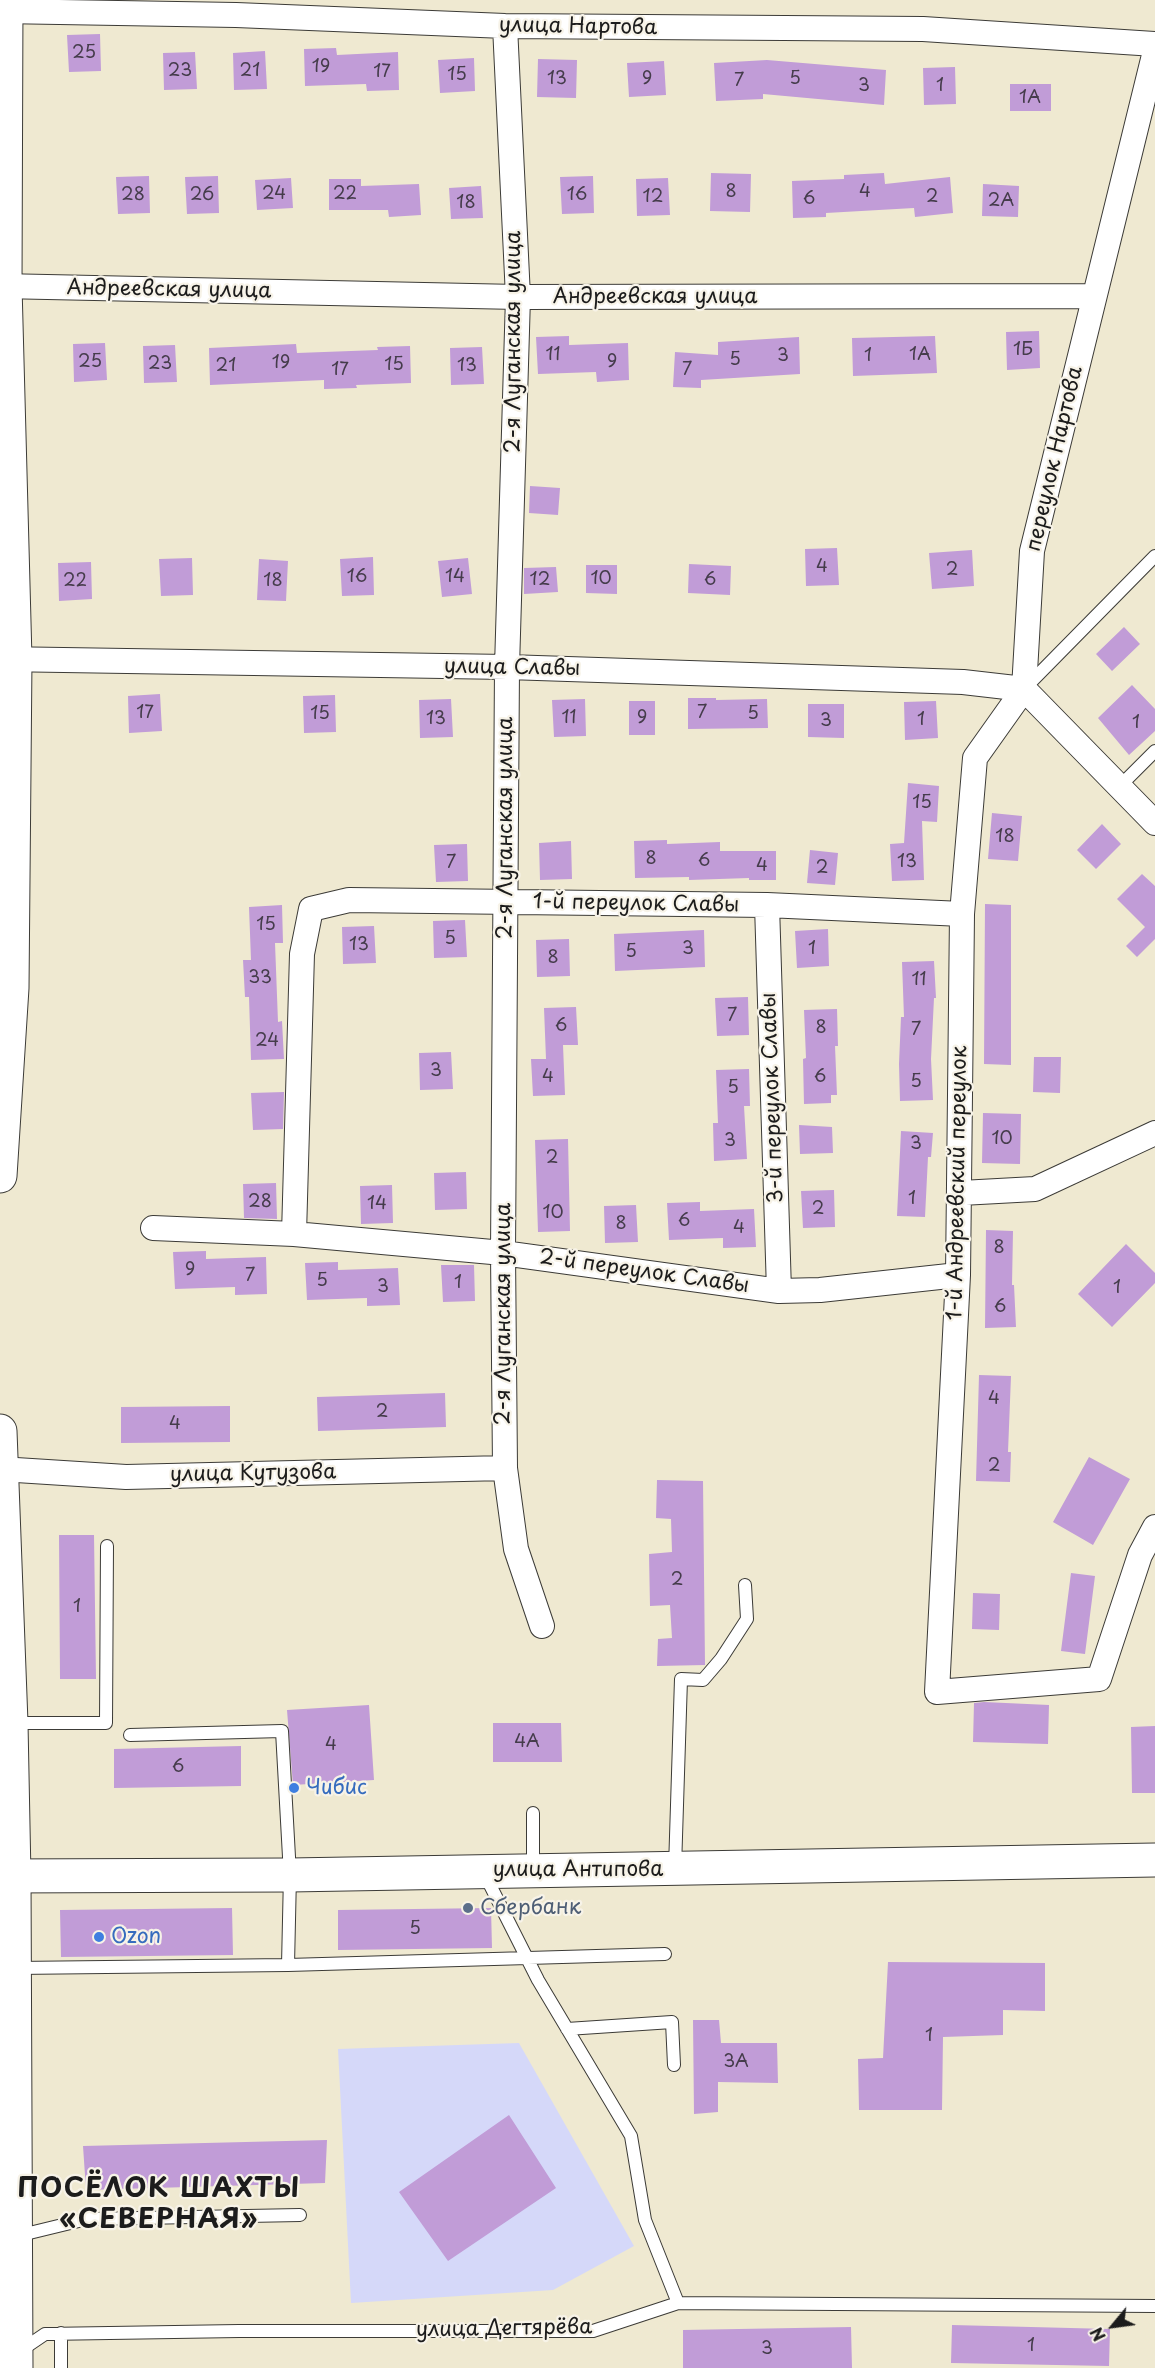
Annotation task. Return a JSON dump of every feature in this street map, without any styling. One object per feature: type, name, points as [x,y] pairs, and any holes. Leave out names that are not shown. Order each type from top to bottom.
[{"type":"main road","points":[[0,1176],[6,988],[8,659],[2,286],[4,7]]},
{"type":"main road","points":[[0,1431],[11,1723],[7,1876],[15,1968],[8,2090],[16,2236],[11,2359]]},
{"type":"main road","name":"улица Антипова","points":[[7,1876],[290,1875],[1155,1860]]},
{"type":"street","name":"улица Нартова","points":[[4,7],[505,26],[923,29],[1155,44]]},
{"type":"street","name":"2-я Луганская улица","points":[[505,26],[518,297],[507,667],[503,1253],[505,1468],[516,1549],[542,1626]]},
{"type":"street","name":"переулок Нартова","points":[[1024,689],[1032,551],[1155,51]]},
{"type":"street","name":"Андреевская улица","points":[[2,286],[518,297],[1094,296]]},
{"type":"street","name":"улица Славы","points":[[8,659],[507,667],[963,682],[1024,689]]},
{"type":"street","points":[[1024,689],[1155,823]]},
{"type":"street","name":"1-й Андреевский переулок","points":[[1024,689],[975,758],[962,914],[961,1193],[937,1692],[1099,1679],[1140,1555],[1155,1527]]},
{"type":"street","name":"1-й переулок Славы","points":[[294,1234],[302,954],[311,909],[349,900],[767,905],[962,914]]},
{"type":"street","name":"3-й переулок Славы","points":[[767,905],[778,1291]]},
{"type":"street","points":[[961,1193],[1035,1189],[1155,1133]]},
{"type":"street","name":"2-й переулок Славы","points":[[153,1228],[294,1234],[503,1253],[778,1291],[820,1290],[958,1275]]},
{"type":"street","name":"улица Кутузова","points":[[1,1469],[126,1477],[505,1468]]},
{"type":"lane","points":[[1024,689],[1155,556]]},
{"type":"lane","points":[[1119,787],[1155,751]]},
{"type":"lane","points":[[11,1723],[106,1723],[107,1546]]},
{"type":"lane","points":[[675,1869],[681,1679],[703,1680],[721,1659],[747,1619],[745,1586]]},
{"type":"lane","points":[[130,1735],[282,1731],[290,1875],[288,1965]]},
{"type":"lane","points":[[533,1813],[533,1870]]},
{"type":"lane","points":[[483,1870],[527,1958],[631,2136],[645,2220],[678,2303]]},
{"type":"lane","points":[[15,1968],[288,1965],[665,1954]]},
{"type":"lane","points":[[567,2029],[672,2022],[674,2065]]},
{"type":"lane","points":[[16,2236],[87,2219],[300,2215]]},
{"type":"lane","name":"улица Дегтярёва","points":[[11,2359],[45,2334],[239,2331],[593,2331],[678,2303],[1155,2306]]},
{"type":"lane","points":[[61,2334],[61,2368]]},
{"type":"shaded area","points":[[519,2043],[634,2246],[553,2290],[351,2303],[338,2049]]},
{"type":"building","points":[[100,34],[101,71],[69,72],[67,35]]},
{"type":"building","points":[[336,48],[337,55],[398,52],[399,90],[367,91],[366,84],[305,86],[304,49]]},
{"type":"building","points":[[265,51],[267,89],[234,90],[233,53]]},
{"type":"building","points":[[195,52],[197,89],[164,90],[163,53]]},
{"type":"building","points":[[474,58],[475,91],[440,93],[438,60]]},
{"type":"building","points":[[538,59],[577,60],[576,98],[537,97]]},
{"type":"building","points":[[767,60],[886,70],[884,105],[763,94],[763,99],[716,101],[714,63]]},
{"type":"building","points":[[664,61],[666,95],[629,97],[627,63]]},
{"type":"building","points":[[955,67],[956,104],[924,105],[923,68]]},
{"type":"building","points":[[1010,84],[1051,84],[1051,111],[1010,111]]},
{"type":"building","points":[[711,173],[751,174],[750,212],[710,211]]},
{"type":"building","points":[[884,173],[885,184],[950,177],[953,213],[915,217],[914,208],[826,213],[826,217],[793,218],[792,181],[844,179],[844,175]]},
{"type":"building","points":[[149,176],[150,213],[118,214],[116,177]]},
{"type":"building","points":[[218,176],[219,213],[187,214],[185,177]]},
{"type":"building","points":[[593,176],[594,213],[562,214],[560,177]]},
{"type":"building","points":[[291,178],[293,208],[257,210],[255,180]]},
{"type":"building","points":[[668,178],[670,215],[637,216],[636,179]]},
{"type":"building","points":[[329,179],[361,179],[361,186],[419,184],[421,215],[389,217],[388,210],[329,210]]},
{"type":"building","points":[[983,184],[1019,186],[1018,217],[982,216]]},
{"type":"building","points":[[481,186],[483,218],[451,219],[449,188]]},
{"type":"building","points":[[1039,331],[1040,368],[1007,370],[1006,332]]},
{"type":"building","points":[[569,336],[569,345],[628,343],[629,380],[597,382],[596,372],[538,374],[536,337]]},
{"type":"building","points":[[935,336],[937,373],[853,376],[852,338]]},
{"type":"building","points":[[799,337],[800,374],[701,380],[701,388],[673,387],[675,352],[718,355],[718,342]]},
{"type":"building","points":[[105,343],[107,380],[74,382],[73,344]]},
{"type":"building","points":[[296,344],[297,353],[378,350],[377,347],[410,346],[411,383],[324,389],[324,380],[210,385],[209,348]]},
{"type":"building","points":[[175,345],[177,382],[144,383],[143,346]]},
{"type":"building","points":[[482,347],[484,384],[451,385],[450,348]]},
{"type":"building","points":[[530,486],[560,488],[558,515],[529,513]]},
{"type":"building","points":[[837,548],[839,585],[806,586],[805,549]]},
{"type":"building","points":[[972,550],[974,586],[932,589],[929,553]]},
{"type":"building","points":[[373,557],[374,595],[342,596],[340,559]]},
{"type":"building","points":[[192,558],[193,595],[161,596],[159,559]]},
{"type":"building","points":[[468,558],[472,594],[442,597],[438,561]]},
{"type":"building","points":[[259,559],[288,561],[286,601],[257,600]]},
{"type":"building","points":[[91,562],[92,599],[59,601],[58,563]]},
{"type":"building","points":[[689,564],[731,566],[730,595],[688,593]]},
{"type":"building","points":[[586,565],[617,565],[617,594],[586,593]]},
{"type":"building","points":[[556,567],[558,592],[524,594],[524,568]]},
{"type":"building","points":[[1124,627],[1140,644],[1112,671],[1096,654]]},
{"type":"building","points":[[1132,685],[1155,709],[1155,731],[1129,755],[1098,718]]},
{"type":"building","points":[[160,694],[162,731],[129,733],[128,696]]},
{"type":"building","points":[[335,695],[336,732],[304,733],[303,696]]},
{"type":"building","points":[[688,698],[767,699],[768,728],[688,729]]},
{"type":"building","points":[[451,699],[453,737],[420,738],[419,700]]},
{"type":"building","points":[[585,699],[586,736],[554,737],[552,700]]},
{"type":"building","points":[[629,701],[655,701],[655,735],[629,735]]},
{"type":"building","points":[[936,701],[938,738],[905,740],[904,702]]},
{"type":"building","points":[[808,704],[844,704],[844,738],[808,737]]},
{"type":"building","points":[[908,783],[939,786],[937,822],[922,821],[924,880],[892,881],[890,844],[904,843]]},
{"type":"building","points":[[992,813],[1022,816],[1018,861],[988,859]]},
{"type":"building","points":[[1102,824],[1121,844],[1096,869],[1077,850]]},
{"type":"building","points":[[667,840],[667,844],[720,842],[720,851],[776,851],[776,880],[635,878],[634,841]]},
{"type":"building","points":[[571,841],[572,879],[540,880],[539,843]]},
{"type":"building","points":[[467,844],[468,881],[436,882],[434,845]]},
{"type":"building","points":[[810,850],[838,853],[835,885],[807,883]]},
{"type":"building","points":[[1142,874],[1155,886],[1155,939],[1137,957],[1126,946],[1145,927],[1117,899]]},
{"type":"building","points":[[985,904],[1011,905],[1011,1065],[984,1064]]},
{"type":"building","points":[[282,905],[283,943],[275,943],[278,1022],[282,1021],[284,1059],[251,1060],[249,997],[245,997],[243,960],[251,960],[249,907]]},
{"type":"building","points":[[465,920],[467,957],[434,958],[433,921]]},
{"type":"building","points":[[374,926],[376,963],[343,964],[342,927]]},
{"type":"building","points":[[828,929],[829,966],[797,968],[795,931]]},
{"type":"building","points":[[704,930],[705,967],[615,971],[614,934]]},
{"type":"building","points":[[569,939],[570,976],[537,977],[536,940]]},
{"type":"building","points":[[934,961],[936,998],[934,998],[931,1059],[933,1100],[900,1101],[901,1017],[904,1017],[902,962]]},
{"type":"building","points":[[748,997],[749,1035],[717,1036],[715,998]]},
{"type":"building","points":[[576,1007],[578,1045],[563,1045],[565,1095],[533,1096],[531,1059],[546,1059],[544,1008]]},
{"type":"building","points":[[837,1009],[838,1046],[835,1046],[837,1095],[831,1095],[831,1103],[804,1104],[803,1059],[806,1058],[804,1010]]},
{"type":"building","points":[[451,1052],[453,1089],[420,1090],[419,1053]]},
{"type":"building","points":[[1034,1057],[1061,1057],[1060,1093],[1033,1092]]},
{"type":"building","points":[[749,1069],[750,1106],[744,1106],[747,1159],[714,1161],[713,1123],[718,1123],[716,1070]]},
{"type":"building","points":[[284,1092],[283,1129],[253,1130],[251,1093]]},
{"type":"building","points":[[983,1113],[1021,1114],[1020,1164],[982,1163]]},
{"type":"building","points":[[799,1125],[832,1127],[833,1153],[800,1154]]},
{"type":"building","points":[[901,1131],[933,1133],[931,1157],[928,1157],[925,1217],[897,1216]]},
{"type":"building","points":[[568,1139],[570,1231],[538,1232],[535,1140]]},
{"type":"building","points":[[466,1172],[467,1209],[435,1210],[434,1173]]},
{"type":"building","points":[[276,1183],[277,1219],[244,1218],[243,1184]]},
{"type":"building","points":[[392,1185],[393,1223],[361,1224],[360,1186]]},
{"type":"building","points":[[834,1190],[835,1227],[803,1228],[801,1191]]},
{"type":"building","points":[[700,1202],[700,1211],[754,1209],[756,1247],[723,1248],[723,1238],[669,1240],[667,1203]]},
{"type":"building","points":[[636,1205],[638,1242],[605,1243],[604,1206]]},
{"type":"building","points":[[986,1230],[1013,1231],[1012,1285],[1014,1285],[1016,1327],[985,1328]]},
{"type":"building","points":[[1126,1244],[1155,1273],[1155,1283],[1112,1327],[1078,1294]]},
{"type":"building","points":[[206,1251],[206,1259],[266,1257],[267,1294],[235,1295],[235,1287],[175,1289],[173,1252]]},
{"type":"building","points":[[338,1262],[338,1270],[398,1268],[400,1305],[367,1306],[367,1298],[307,1300],[305,1263]]},
{"type":"building","points":[[441,1265],[474,1265],[475,1301],[443,1302]]},
{"type":"building","points":[[979,1375],[1011,1376],[1008,1452],[1011,1452],[1010,1482],[976,1481]]},
{"type":"building","points":[[445,1393],[446,1427],[318,1431],[317,1397]]},
{"type":"building","points":[[230,1406],[230,1442],[121,1443],[121,1407]]},
{"type":"building","points":[[1089,1457],[1130,1479],[1093,1545],[1053,1522]]},
{"type":"building","points":[[657,1480],[703,1481],[705,1665],[657,1666],[658,1639],[672,1638],[670,1605],[650,1606],[649,1554],[672,1552],[671,1519],[656,1518]]},
{"type":"building","points":[[59,1535],[94,1535],[96,1679],[60,1679]]},
{"type":"building","points":[[1071,1573],[1095,1576],[1085,1654],[1061,1651]]},
{"type":"building","points":[[973,1593],[1000,1594],[999,1630],[972,1629]]},
{"type":"building","points":[[974,1703],[1049,1705],[1048,1744],[973,1742]]},
{"type":"building","points":[[369,1705],[374,1780],[293,1785],[287,1710]]},
{"type":"building","points":[[493,1723],[561,1723],[562,1762],[493,1762]]},
{"type":"building","points":[[1155,1726],[1155,1793],[1132,1793],[1131,1727]]},
{"type":"building","points":[[241,1746],[241,1786],[114,1788],[114,1749]]},
{"type":"building","points":[[232,1908],[233,1955],[61,1957],[60,1910]]},
{"type":"building","points":[[491,1908],[492,1948],[338,1950],[338,1910]]},
{"type":"building","points":[[888,1962],[1045,1963],[1045,2011],[1003,2010],[1003,2035],[943,2037],[942,2110],[859,2110],[858,2059],[883,2058]]},
{"type":"building","points":[[693,2020],[719,2020],[721,2043],[777,2043],[778,2083],[718,2082],[718,2112],[694,2114]]},
{"type":"building","points":[[509,2115],[556,2188],[448,2261],[399,2192]]},
{"type":"building","points":[[327,2140],[325,2183],[86,2190],[83,2146]]},
{"type":"building","points":[[952,2325],[1110,2329],[1109,2366],[951,2363]]},
{"type":"building","points":[[851,2327],[852,2368],[683,2368],[683,2330]]},
{"type":"place","name":"Чибис","points":[[294,1788]]},
{"type":"place","name":"Сбербанк","points":[[468,1908]]},
{"type":"place","name":"Ozon","points":[[99,1937]]},
{"type":"district","name":"ПОСЁЛОК ШАХТЫ «СЕВЕРНАЯ»","points":[[159,2206]]}]
